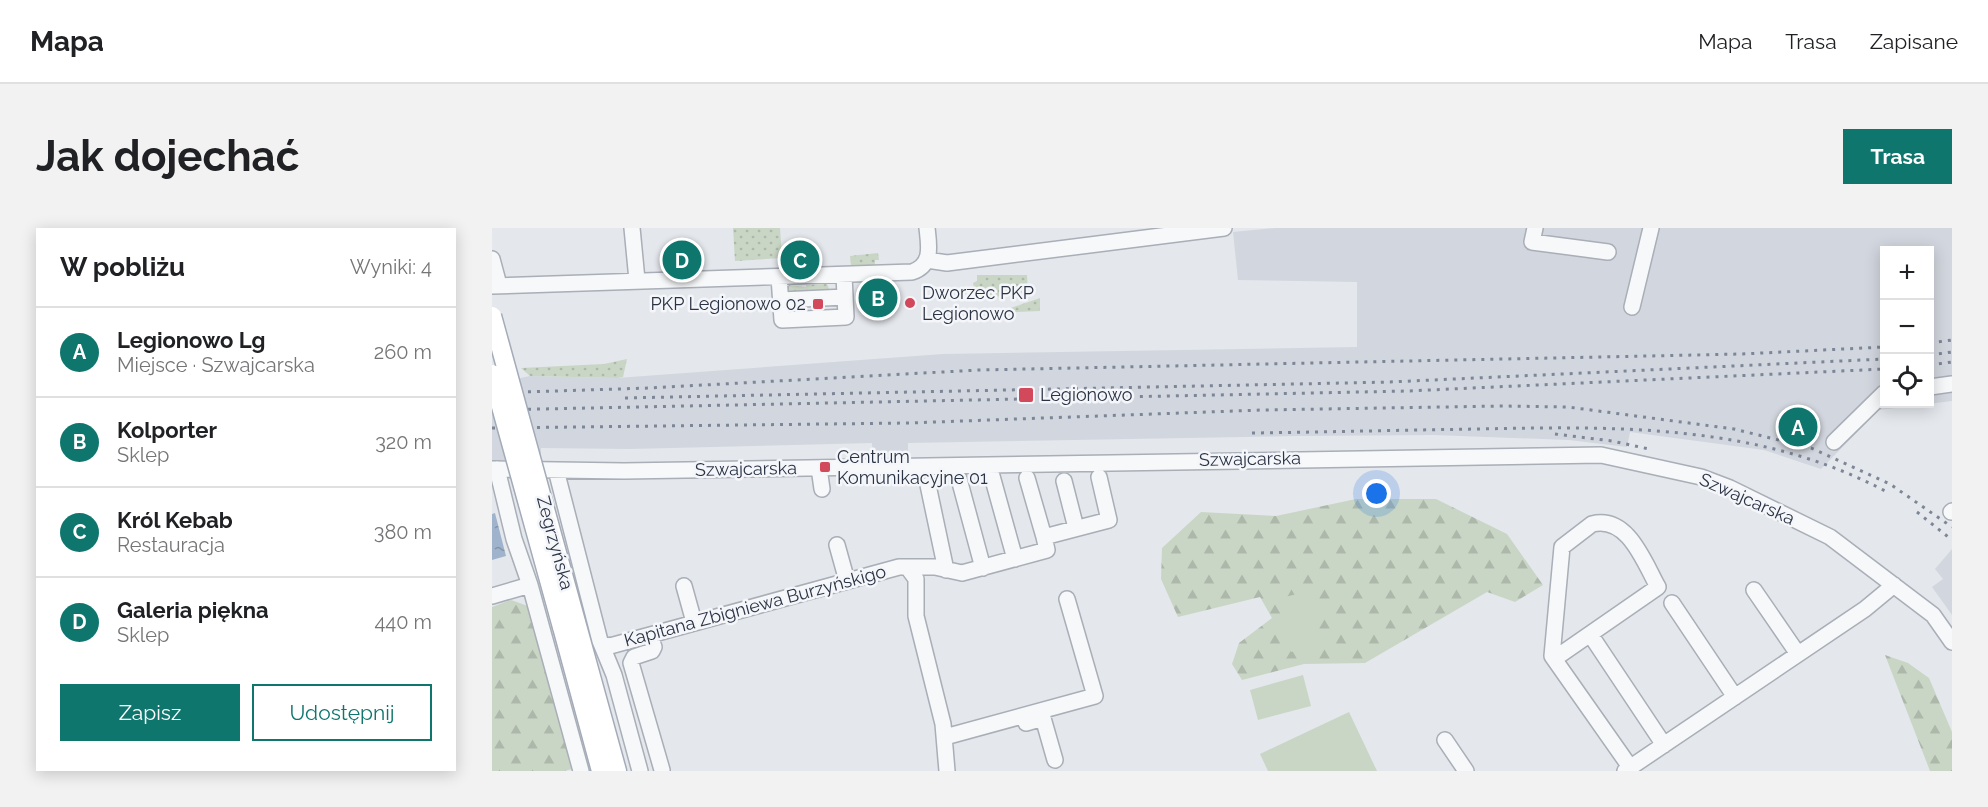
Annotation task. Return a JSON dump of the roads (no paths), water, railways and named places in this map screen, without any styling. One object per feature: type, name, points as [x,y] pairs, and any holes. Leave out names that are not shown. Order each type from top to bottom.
[{"type":"main road","name":"Zegrzyńska","points":[[492,316],[569,625],[601,771]]},
{"type":"main road","name":"Zegrzyńska","points":[[492,374],[569,625],[617,771]]},
{"type":"street","points":[[633,228],[638,280]]},
{"type":"street","points":[[492,259],[495,285],[912,272],[921,268],[927,260],[929,252],[927,228]]},
{"type":"street","points":[[927,260],[947,263],[1223,228]]},
{"type":"street","points":[[1632,307],[1651,228]]},
{"type":"street","points":[[1534,235],[1564,246],[1608,252]]},
{"type":"street","points":[[779,277],[781,305],[845,302],[844,275]]},
{"type":"street","points":[[1934,386],[1952,384]]},
{"type":"street","points":[[1834,442],[1880,397]]},
{"type":"street","name":"Szwajcarska","points":[[494,469],[819,468],[1602,455],[1701,477],[1730,488],[1830,537],[1933,615],[1952,642]]},
{"type":"street","points":[[819,468],[822,489]]},
{"type":"street","points":[[494,469],[530,585],[581,771]]},
{"type":"street","points":[[556,470],[600,641],[604,645],[640,771]]},
{"type":"street","points":[[993,476],[1015,559]]},
{"type":"street","name":"Kapitana Zbigniewa Burzyńskigo","points":[[604,645],[610,646],[899,567],[930,566],[962,573],[1015,559],[1076,528],[1109,520],[1098,477]]},
{"type":"street","points":[[1027,478],[1045,543]]},
{"type":"street","points":[[959,479],[983,568]]},
{"type":"street","points":[[1064,481],[1076,528]]},
{"type":"street","points":[[928,485],[946,570]]},
{"type":"street","points":[[1554,659],[1659,586],[1628,534],[1609,524],[1592,525],[1562,547],[1552,656],[1554,659],[1628,769],[1865,609],[1894,585]]},
{"type":"street","points":[[837,545],[847,581]]},
{"type":"street","points":[[908,568],[916,579],[916,616],[945,741],[947,771]]},
{"type":"street","points":[[492,596],[530,585]]},
{"type":"street","points":[[684,586],[694,622]]},
{"type":"street","points":[[1754,590],[1798,654]]},
{"type":"street","points":[[945,741],[1095,696],[1067,599]]},
{"type":"street","points":[[1672,603],[1735,697]]},
{"type":"street","points":[[1590,634],[1664,745]]},
{"type":"street","points":[[651,635],[654,647],[652,651],[633,657],[631,663],[662,770]]},
{"type":"street","points":[[945,741],[1044,718],[1055,760]]},
{"type":"street","points":[[1445,740],[1466,771]]},
{"type":"water","points":[[495,513],[506,556],[492,560],[492,514]]},
{"type":"railway","points":[[1934,342],[1952,340]]},
{"type":"railway","points":[[492,393],[649,388],[979,370],[1742,354],[1880,347]]},
{"type":"railway","points":[[1934,354],[1952,352]]},
{"type":"railway","points":[[625,398],[1390,382],[1880,359]]},
{"type":"railway","points":[[1934,364],[1952,362]]},
{"type":"railway","points":[[492,410],[1408,391],[1880,369]]},
{"type":"railway","points":[[492,428],[908,423],[1262,410],[1568,407],[1734,429],[1811,448],[1890,484],[1952,527]]},
{"type":"railway","points":[[1252,433],[1584,428],[1688,434],[1739,441],[1790,453],[1839,470],[1887,492]]},
{"type":"railway","points":[[1555,434],[1612,441],[1649,449]]},
{"type":"railway","points":[[1917,512],[1952,540]]},
{"type":"place","name":"Galeria piękna","points":[[682,260]]},
{"type":"place","name":"Król Kebab","points":[[800,260]]},
{"type":"place","name":"Kolporter","points":[[878,298]]},
{"type":"place","name":"Dworzec PKP Legionowo","points":[[910,303]]},
{"type":"place","name":"PKP Legionowo 02","points":[[818,304]]},
{"type":"place","name":"Legionowo","points":[[1026,395]]},
{"type":"place","name":"Legionowo Lg","points":[[1798,427]]},
{"type":"place","name":"Centrum Komunikacyjne 01","points":[[825,467]]}]
